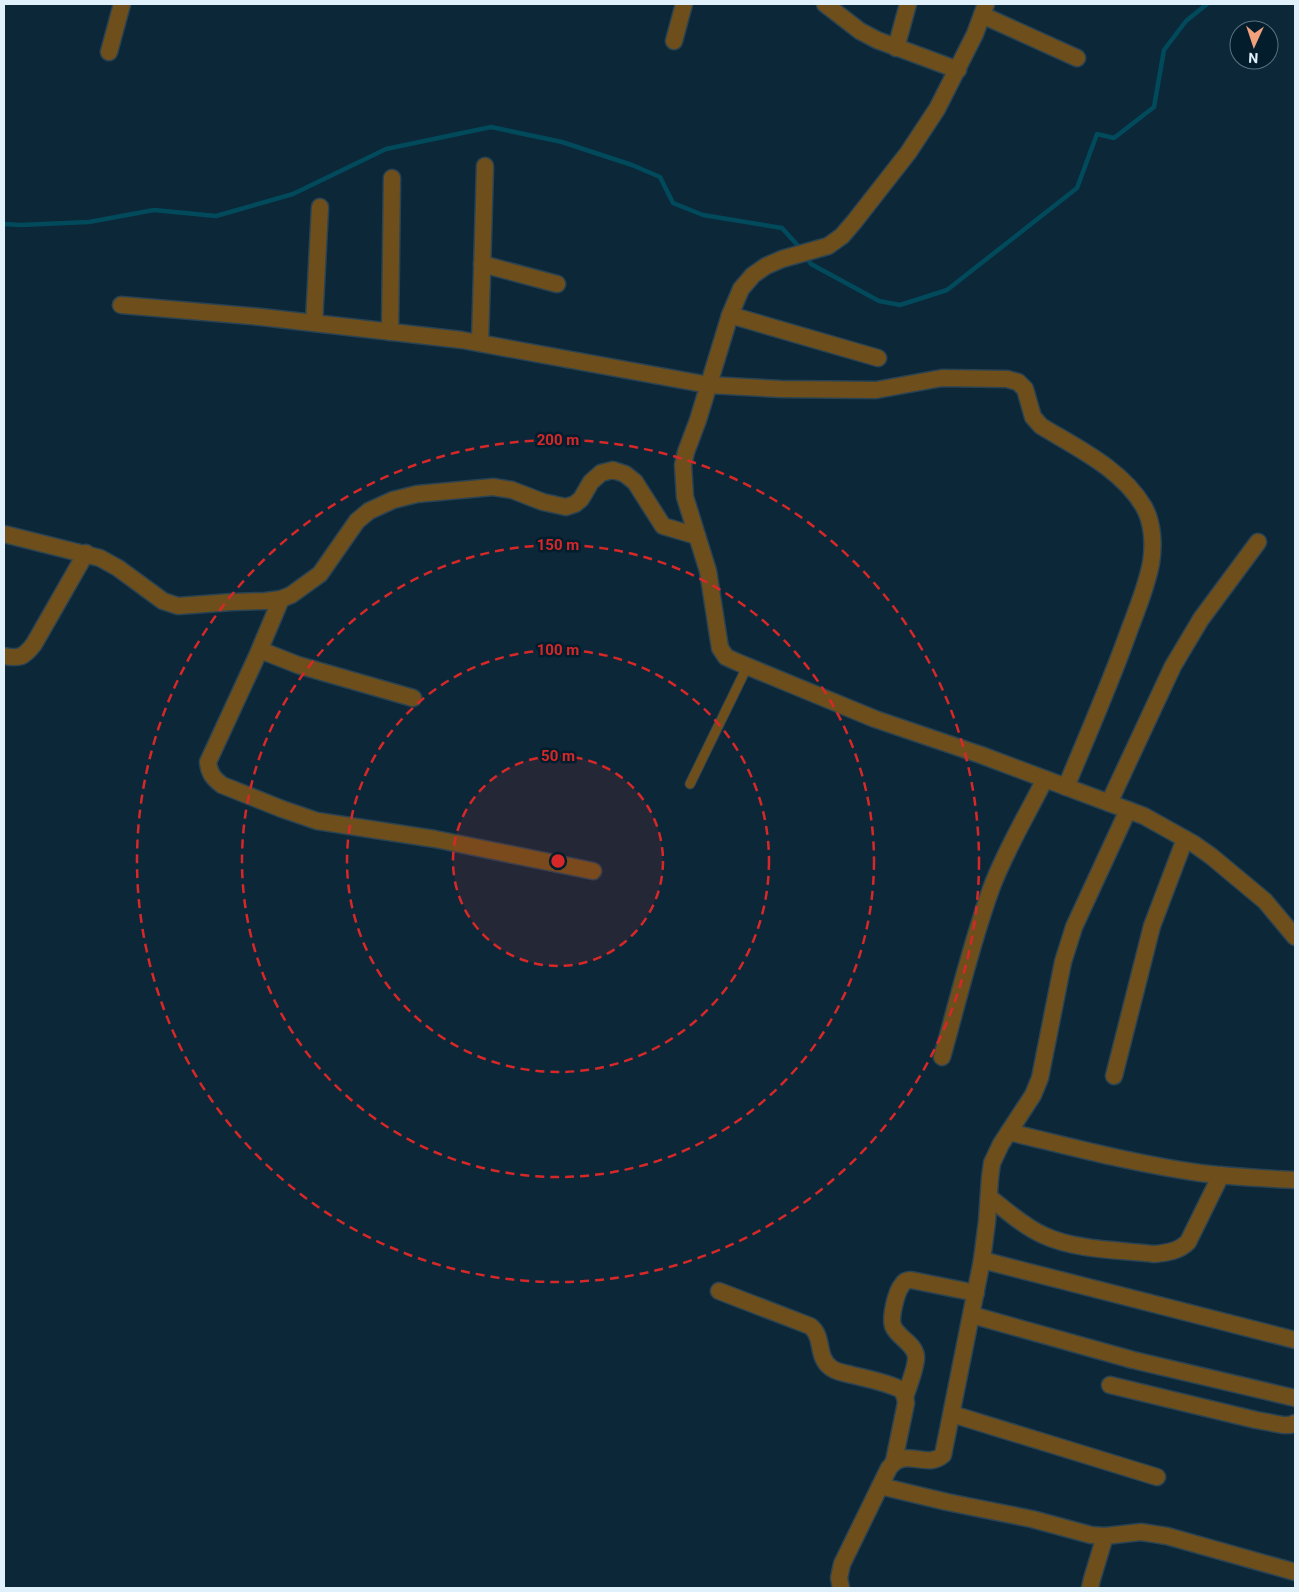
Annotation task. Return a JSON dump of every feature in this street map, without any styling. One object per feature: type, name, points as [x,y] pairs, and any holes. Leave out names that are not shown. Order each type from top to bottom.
[{"type":"street","points":[[109,52],[122,4]]},
{"type":"street","points":[[674,41],[684,4]]},
{"type":"street","points":[[825,4],[860,31],[876,40],[958,70]]},
{"type":"street","points":[[896,48],[908,4]]},
{"type":"street","points":[[1077,58],[984,9],[975,34],[937,109],[908,153],[842,236],[828,246],[782,259],[766,266],[753,275],[741,289],[730,315],[686,452],[684,465],[686,497],[708,571],[720,648],[726,657],[747,667],[875,719],[981,755],[1144,816],[1211,856],[1265,901],[1295,937]]},
{"type":"street","points":[[480,343],[485,166]]},
{"type":"street","points":[[390,332],[392,178]]},
{"type":"street","points":[[314,323],[320,207]]},
{"type":"street","points":[[482,264],[557,284]]},
{"type":"street","points":[[121,305],[314,323],[480,343],[709,385],[782,389],[876,390],[942,378],[1006,379],[1018,382],[1025,389],[1033,417],[1041,426],[1109,468],[1133,491],[1145,508],[1152,540],[1151,563],[1145,588],[1113,677],[1066,787]]},
{"type":"street","points":[[730,315],[878,358]]},
{"type":"street","points":[[4,534],[100,558],[118,568],[163,601],[178,606],[281,599],[291,595],[320,574],[358,521],[369,511],[393,500],[417,494],[493,487],[512,490],[543,502],[566,507],[575,504],[581,499],[591,482],[601,473],[613,470],[625,474],[634,482],[664,526],[697,536]]},
{"type":"street","points":[[1109,803],[1174,666],[1201,619],[1258,542]]},
{"type":"street","points":[[4,656],[18,658],[27,653],[86,553]]},
{"type":"street","points":[[281,599],[260,650],[208,762],[209,770],[214,779],[222,785],[317,821],[435,839],[593,871]]},
{"type":"street","points":[[260,650],[298,665],[413,698]]},
{"type":"street","points":[[942,1057],[972,951],[1002,862],[1046,779]]},
{"type":"street","points":[[894,1461],[904,1457],[927,1460],[940,1459],[943,1456],[982,1260],[992,1163],[1001,1144],[1034,1094],[1040,1078],[1063,962],[1074,926],[1128,810]]},
{"type":"street","points":[[1114,1076],[1152,926],[1185,839]]},
{"type":"street","points":[[1009,1132],[1116,1158],[1221,1175],[1295,1180]]},
{"type":"street","points":[[989,1197],[1032,1229],[1054,1239],[1087,1246],[1163,1254],[1183,1247],[1188,1242],[1221,1175]]},
{"type":"street","points":[[982,1260],[1295,1340]]},
{"type":"street","points":[[905,1397],[916,1358],[912,1346],[897,1333],[892,1322],[902,1284],[911,1280],[976,1293]]},
{"type":"street","points":[[719,1291],[810,1326],[818,1335],[822,1357],[830,1368],[895,1387],[902,1390],[905,1397],[906,1403],[894,1461],[884,1476],[842,1564],[839,1578],[841,1588]]},
{"type":"street","points":[[972,1315],[1133,1360],[1295,1398]]},
{"type":"street","points":[[1110,1386],[1256,1420],[1283,1425],[1295,1423]]},
{"type":"street","points":[[952,1414],[1158,1477]]},
{"type":"street","points":[[880,1486],[946,1502],[1032,1519],[1091,1535],[1105,1536],[1141,1532],[1166,1536],[1295,1572]]},
{"type":"street","points":[[1090,1588],[1105,1536]]},
{"type":"lane","points":[[690,784],[747,667]]},
{"type":"waterway","points":[[805,256],[811,264],[879,301],[900,305],[947,290],[1077,188],[1097,134],[1114,138],[1154,107],[1164,50],[1186,21],[1207,4]]},
{"type":"waterway","points":[[4,224],[89,222],[154,210],[216,216],[293,194],[386,149],[491,127],[562,142],[632,165],[660,177],[673,203],[703,215],[782,228],[801,249]]}]
